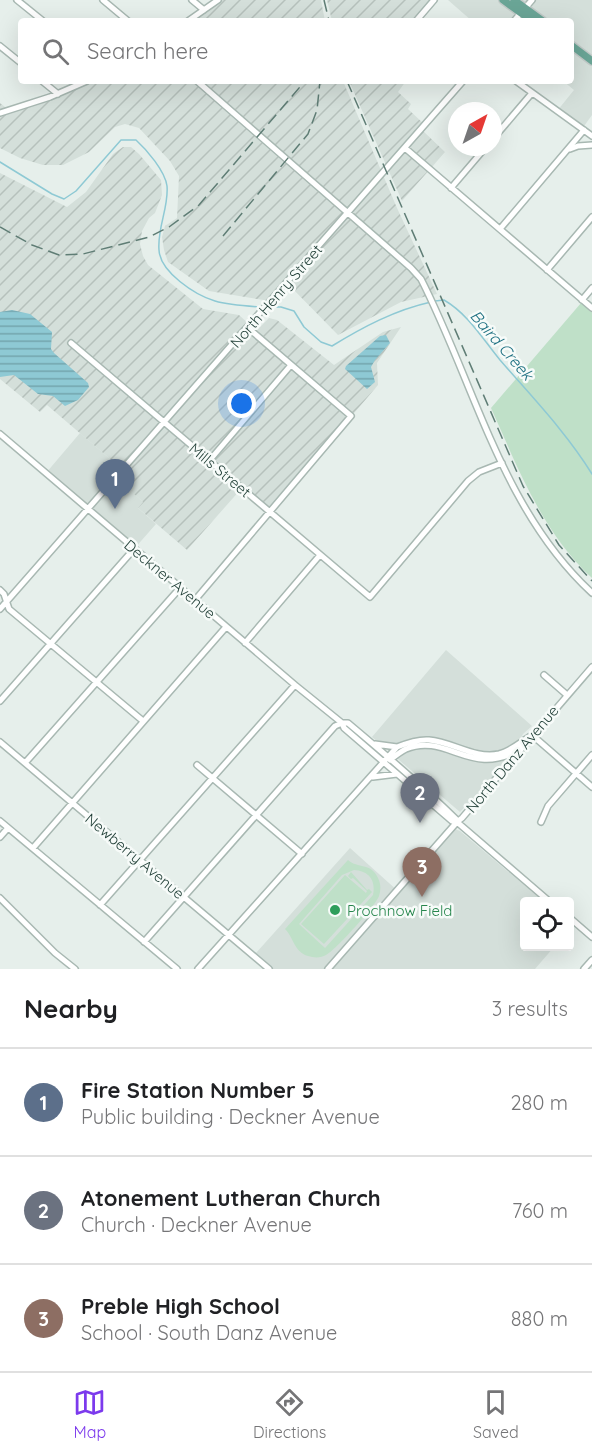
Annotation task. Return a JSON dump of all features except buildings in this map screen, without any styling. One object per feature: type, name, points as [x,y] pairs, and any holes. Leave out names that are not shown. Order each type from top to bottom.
[{"type":"main road","points":[[503,0],[537,18]]},
{"type":"main road","points":[[514,0],[529,18]]},
{"type":"main road","points":[[574,47],[592,61]]},
{"type":"street","points":[[17,0],[39,18]]},
{"type":"street","points":[[103,0],[124,18]]},
{"type":"street","points":[[192,0],[204,10]]},
{"type":"street","points":[[192,18],[218,0]]},
{"type":"street","points":[[419,18],[434,0]]},
{"type":"street","points":[[517,18],[532,0]]},
{"type":"street","points":[[0,46],[18,61]]},
{"type":"street","points":[[46,84],[58,94]]},
{"type":"street","points":[[0,113],[58,94],[80,84]]},
{"type":"street","points":[[200,84],[411,267],[421,279],[520,501],[548,546],[592,593]]},
{"type":"street","name":"North Henry Street","points":[[0,609],[460,84]]},
{"type":"street","points":[[520,84],[592,136]]},
{"type":"street","points":[[502,128],[532,93]]},
{"type":"street","points":[[500,229],[584,130]]},
{"type":"street","points":[[564,154],[578,146],[592,145]]},
{"type":"street","points":[[405,148],[592,308]]},
{"type":"street","points":[[451,188],[478,156]]},
{"type":"street","points":[[547,270],[592,217]]},
{"type":"street","points":[[582,300],[592,288]]},
{"type":"street","points":[[195,600],[351,416],[248,328]]},
{"type":"street","name":"Mills Street","points":[[71,343],[370,597],[468,481],[479,472],[502,463]]},
{"type":"street","points":[[209,461],[291,365]]},
{"type":"street","name":"Deckner Avenue","points":[[0,434],[342,723],[344,728],[452,821],[544,897]]},
{"type":"street","points":[[0,701],[134,549]]},
{"type":"street","points":[[245,643],[320,555]]},
{"type":"street","points":[[25,764],[180,588]]},
{"type":"street","points":[[0,590],[4,594],[9,609],[143,721]]},
{"type":"street","points":[[33,848],[226,627]]},
{"type":"street","name":"North Danz Avenue","points":[[328,969],[592,667]]},
{"type":"street","points":[[544,675],[567,695]]},
{"type":"street","points":[[100,904],[295,685]]},
{"type":"street","points":[[144,942],[336,726],[342,723]]},
{"type":"street","name":"Deckner Avenue","points":[[342,723],[348,723],[389,758],[456,819],[456,822]]},
{"type":"street","points":[[370,742],[397,747],[416,741],[429,740],[472,753],[489,755],[512,749],[532,735],[592,787]]},
{"type":"street","name":"Newberry Avenue","points":[[0,742],[268,969]]},
{"type":"street","points":[[389,758],[405,749],[425,745],[480,760],[494,760],[526,745]]},
{"type":"street","points":[[198,969],[397,747]]},
{"type":"street","points":[[541,822],[546,809],[592,755]]},
{"type":"street","points":[[198,765],[302,854]]},
{"type":"street","points":[[369,780],[377,776],[397,774]]},
{"type":"street","points":[[0,821],[177,969]]},
{"type":"street","points":[[0,837],[8,828]]},
{"type":"street","points":[[0,898],[55,953],[75,969]]},
{"type":"street","points":[[574,921],[592,937]]},
{"type":"street","points":[[584,969],[592,960]]},
{"type":"shaded area","points":[[218,0],[321,0],[324,18],[192,18]]},
{"type":"shaded area","points":[[327,0],[434,0],[419,18],[331,18]]},
{"type":"shaded area","points":[[448,0],[592,0],[592,115],[582,129],[557,111],[574,90],[567,84],[574,84],[574,18],[469,18]]},
{"type":"shaded area","points":[[79,84],[344,84],[397,208],[437,294],[401,302],[338,335],[287,283],[270,301],[209,291],[168,262],[162,237],[165,226],[177,218],[179,176],[170,161],[139,128],[125,124],[115,127],[89,152],[63,165],[43,165],[20,158],[0,148],[0,103],[10,111]]},
{"type":"shaded area","points":[[350,84],[404,84],[398,92],[411,104],[408,109],[425,125],[422,130],[445,152],[402,201]]},
{"type":"shaded area","points":[[123,147],[131,147],[161,180],[162,195],[155,213],[149,218],[142,231],[140,244],[143,256],[148,265],[203,309],[239,315],[250,325],[248,328],[254,333],[269,318],[277,320],[334,365],[383,332],[401,327],[377,363],[378,385],[270,512],[241,489],[187,550],[138,508],[143,502],[116,478],[123,470],[47,405],[40,412],[0,379],[0,173],[67,207],[86,192],[113,154]]},
{"type":"shaded area","points":[[80,433],[123,470],[117,478],[143,502],[138,508],[156,524],[134,549],[46,473]]},
{"type":"shaded area","points":[[446,650],[532,726],[523,734],[509,760],[460,812],[372,737]]},
{"type":"shaded area","points":[[455,829],[538,897],[520,897],[520,951],[551,951],[535,969],[271,969],[272,967],[256,953],[350,848],[399,892]]},
{"type":"green space","points":[[581,303],[592,312],[592,578],[574,560],[545,520],[491,408]]},
{"type":"green space","points":[[348,860],[372,870],[379,880],[379,896],[376,901],[346,937],[326,955],[310,957],[303,954],[285,929]],"holes":[[[354,870],[364,872],[370,877],[374,890],[373,895],[325,948],[299,924],[342,875]]]},
{"type":"green space","name":"Prochnow Field","points":[[351,872],[367,890],[372,892],[324,944],[301,924],[345,875],[366,893],[367,891],[348,876]]},
{"type":"water","points":[[12,310],[30,314],[52,332],[51,349],[88,383],[89,387],[78,400],[65,406],[53,396],[38,394],[14,375],[0,377],[0,312]]},
{"type":"water","points":[[386,335],[390,343],[371,367],[375,382],[367,389],[345,369],[346,366],[380,336]]},
{"type":"waterway","name":"Baird Creek","points":[[0,162],[64,199],[76,191],[121,140],[136,140],[150,155],[166,180],[167,194],[159,242],[159,250],[165,266],[180,282],[207,298],[226,303],[261,307]]},
{"type":"waterway","name":"Baird Creek","points":[[435,301],[444,300],[468,319],[560,429],[592,474]]},
{"type":"waterway","name":"Baird Creek","points":[[269,307],[281,307],[294,311],[304,327],[321,342],[332,346],[380,320],[431,302]]},
{"type":"railway","points":[[324,0],[328,18]]},
{"type":"railway","points":[[0,227],[32,245],[59,255],[83,254],[149,237],[169,227],[199,205],[302,84]]},
{"type":"railway","points":[[223,236],[308,134],[317,110],[320,84]]},
{"type":"railway","points":[[348,84],[523,486],[559,545],[592,581]]},
{"type":"place","name":"Fire Station Number 5","points":[[115,509]]},
{"type":"place","name":"Atonement Lutheran Church","points":[[420,823]]},
{"type":"place","name":"Preble High School","points":[[422,897]]},
{"type":"place","name":"Prochnow Field","points":[[335,910]]}]
